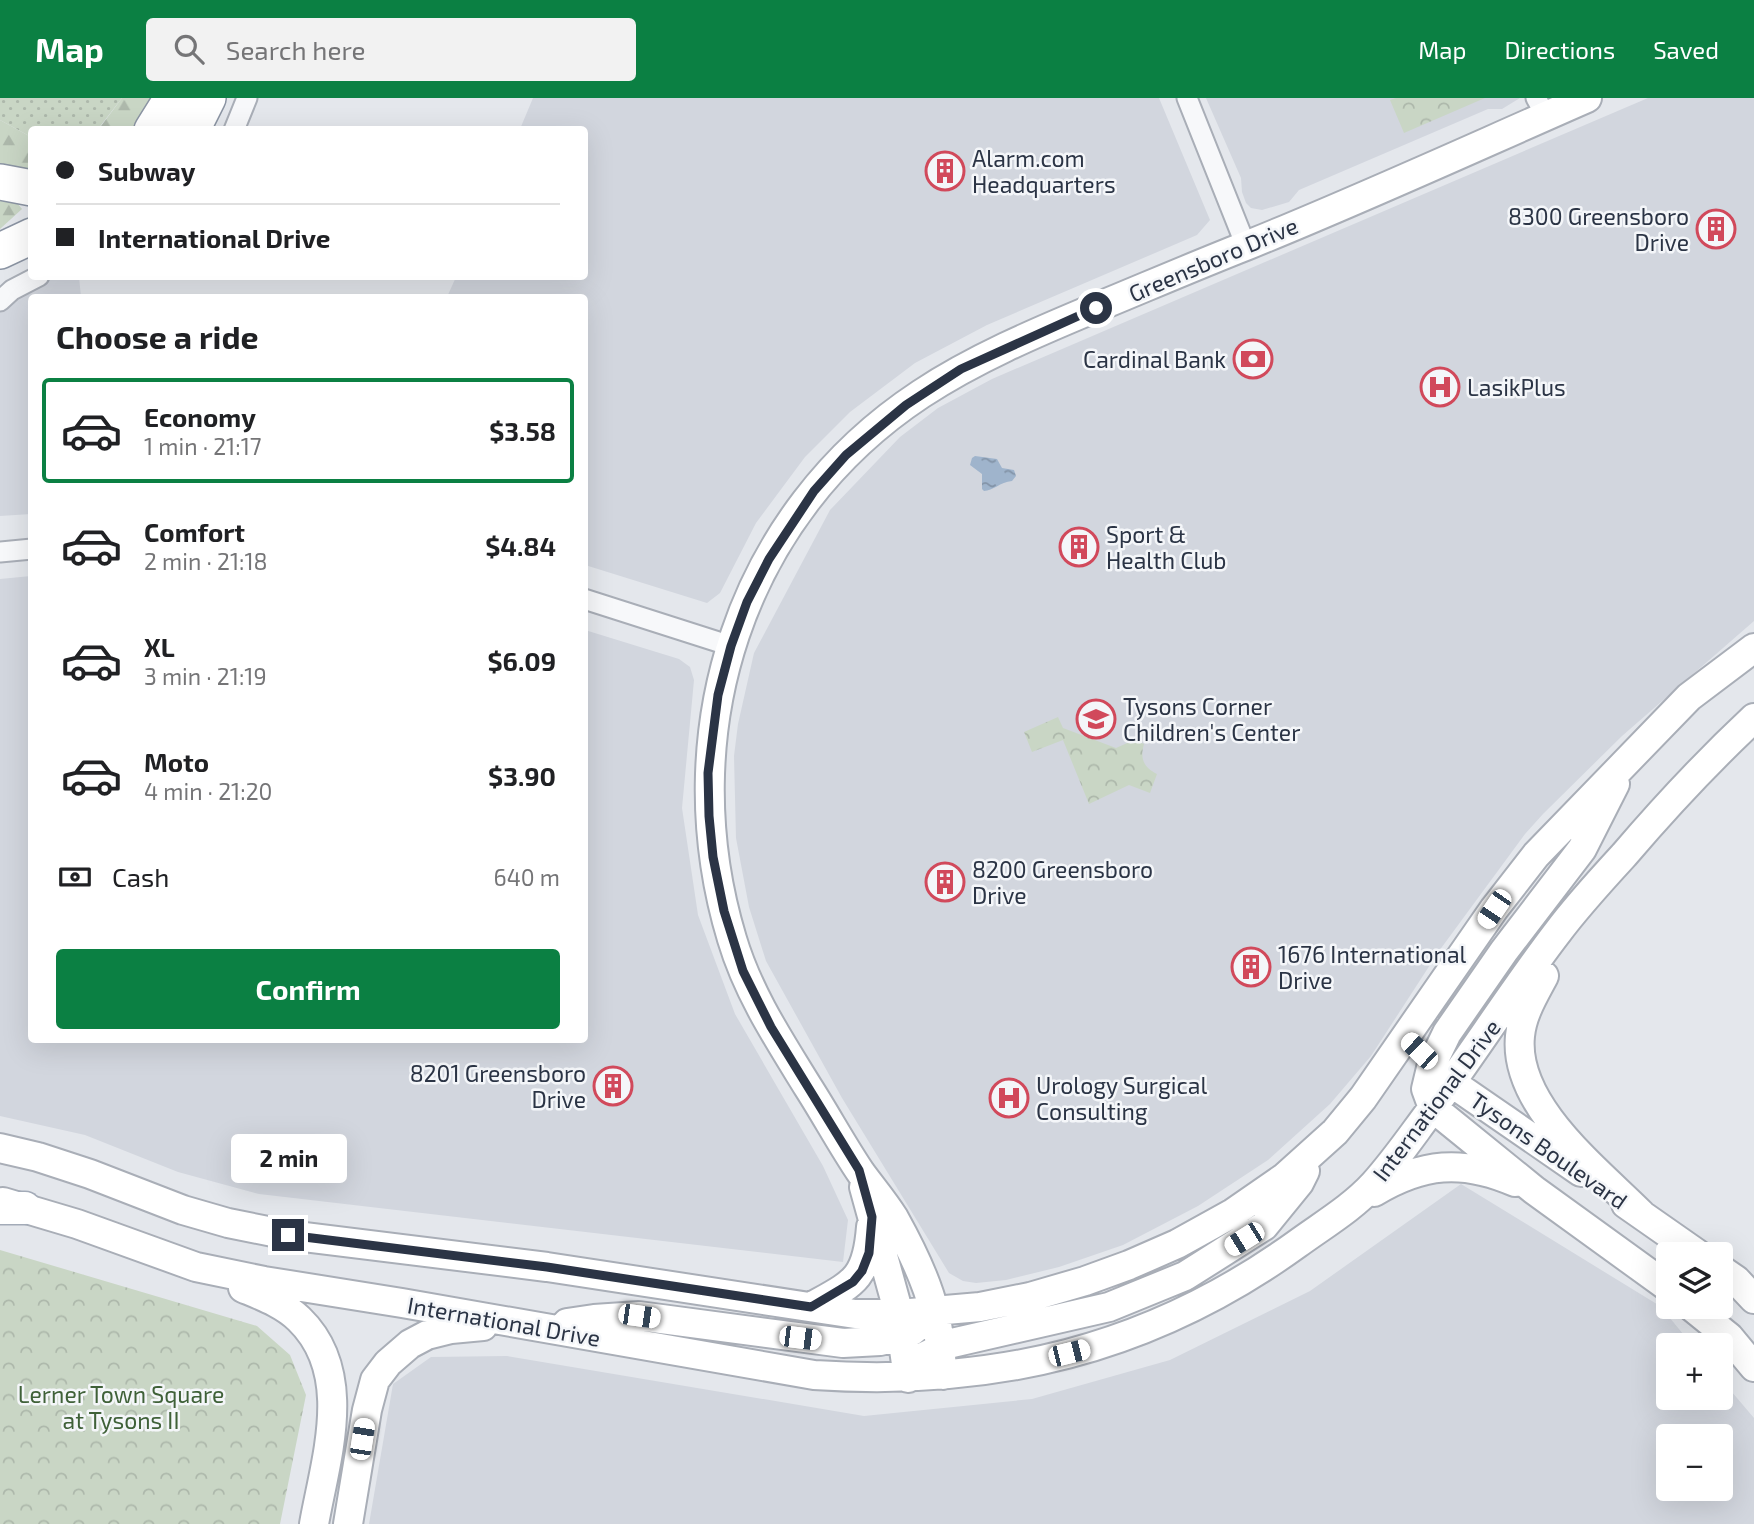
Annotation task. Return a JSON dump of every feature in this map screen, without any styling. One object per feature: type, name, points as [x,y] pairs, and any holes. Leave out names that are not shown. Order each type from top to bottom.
[{"type":"highway","points":[[154,126],[172,98]]},
{"type":"highway","points":[[194,126],[208,98]]},
{"type":"highway","points":[[0,183],[28,187]]},
{"type":"highway","points":[[0,251],[28,238]]},
{"type":"main road","name":"Greensboro Drive","points":[[941,1362],[934,1312],[913,1256],[893,1217],[859,1170],[766,1018],[743,971],[724,911],[713,857],[708,773],[718,695],[731,646],[747,602],[791,523],[814,491],[846,455],[919,395],[961,369],[1054,326],[1246,246],[1541,107],[1587,98]]},
{"type":"main road","points":[[544,1328],[594,1319],[639,1316],[842,1343],[880,1341],[900,1325],[934,1312],[1031,1297],[1129,1265],[1177,1244],[1233,1213],[1285,1177],[1335,1132],[1406,1039],[1494,909],[1536,855],[1689,697],[1754,648]]},
{"type":"main road","name":"International Drive","points":[[1442,1073],[1669,803],[1754,718]]},
{"type":"main road","points":[[1433,1108],[1426,1089],[1442,1073],[1447,1033],[1504,951],[1582,849],[1628,760]]},
{"type":"main road","points":[[1600,882],[1528,1007],[1519,1037],[1522,1064],[1530,1090],[1557,1130],[1641,1214]]},
{"type":"main road","name":"Tysons Boulevard","points":[[1406,1039],[1442,1073],[1681,1242]]},
{"type":"main road","name":"International Drive","points":[[9,1206],[196,1267],[264,1281],[814,1375],[908,1378],[941,1362],[984,1371],[1096,1347],[1195,1307],[1277,1257],[1350,1206],[1372,1186],[1433,1108]]},
{"type":"main road","name":"Tysons Boulevard","points":[[1433,1108],[1553,1203],[1656,1278]]},
{"type":"main road","points":[[941,1362],[952,1343],[1109,1307],[1185,1276],[1264,1226],[1299,1183],[1319,1147]]},
{"type":"main road","points":[[0,1148],[64,1165],[183,1210],[228,1223],[312,1238],[547,1267],[811,1307],[900,1325]]},
{"type":"main road","points":[[1350,1206],[1407,1174],[1439,1167],[1477,1169],[1493,1174],[1513,1181],[1553,1203]]},
{"type":"main road","name":"Greensboro Drive","points":[[859,1170],[900,1325],[908,1378]]},
{"type":"main road","points":[[811,1307],[853,1282],[862,1271],[869,1253],[872,1217]]},
{"type":"main road","points":[[196,1267],[282,1306],[299,1318],[321,1349],[329,1368],[333,1389],[332,1416],[314,1524]]},
{"type":"main road","points":[[1733,1278],[1754,1299]]},
{"type":"main road","points":[[1707,1319],[1730,1337],[1754,1367]]},
{"type":"main road","points":[[348,1524],[367,1410],[375,1380],[388,1363],[410,1344],[427,1335],[451,1329],[514,1322]]},
{"type":"street","points":[[236,126],[247,98]]},
{"type":"street","points":[[1187,98],[1246,246]]},
{"type":"street","points":[[0,301],[12,290],[31,280]]},
{"type":"street","points":[[0,552],[28,549]]},
{"type":"street","points":[[588,601],[731,646]]},
{"type":"shaded area","points":[[533,98],[1159,98],[1210,220],[1197,235],[987,325],[915,363],[850,412],[805,457],[756,523],[720,593],[707,603],[588,566],[588,294],[448,294],[455,280],[588,280],[588,126],[521,126]]},
{"type":"shaded area","points":[[1206,98],[1520,98],[1502,109],[1488,109],[1299,190],[1289,202],[1262,210],[1251,208],[1246,203],[1241,178]]},
{"type":"shaded area","points":[[1648,98],[1754,98],[1754,621],[1622,736],[1543,814],[1525,834],[1439,951],[1371,1056],[1330,1104],[1268,1160],[1198,1206],[1123,1245],[1059,1267],[1006,1280],[976,1283],[963,1281],[949,1273],[842,1098],[766,961],[749,907],[736,838],[734,756],[738,724],[754,653],[830,510],[900,437],[938,408],[992,379]]},
{"type":"shaded area","points":[[39,280],[79,280],[81,294],[28,294],[28,514],[0,516],[0,303]]},
{"type":"shaded area","points":[[28,576],[28,1043],[588,1043],[588,631],[679,659],[690,667],[694,680],[682,808],[698,915],[735,1014],[823,1166],[848,1220],[843,1262],[259,1194],[178,1172],[85,1135],[0,1116],[0,579]]},
{"type":"shaded area","points":[[1461,1184],[1656,1304],[1656,1319],[1671,1319],[1682,1333],[1656,1333],[1656,1410],[1733,1410],[1733,1393],[1754,1418],[1754,1524],[369,1524],[393,1384],[431,1357],[507,1356],[864,1416],[1032,1399],[1170,1360],[1310,1291]]},
{"type":"green space","points":[[0,98],[122,98],[100,126],[28,126],[28,135],[0,120]]},
{"type":"green space","points":[[122,98],[163,98],[143,126],[101,126]]},
{"type":"green space","points":[[1485,98],[1404,133],[1390,100]]},
{"type":"green space","points":[[0,120],[28,135],[28,176],[0,170]]},
{"type":"green space","points":[[0,198],[18,204],[22,209],[0,229]]},
{"type":"green space","points":[[1058,717],[1063,728],[1116,748],[1134,740],[1144,744],[1144,762],[1157,774],[1150,793],[1129,785],[1089,804],[1063,740],[1032,752],[1024,732]]},
{"type":"green space","name":"Lerner Town Square at Tysons II","points":[[0,1250],[257,1326],[290,1355],[306,1395],[280,1524],[0,1524]]},
{"type":"water","points":[[975,456],[997,459],[1002,468],[1014,470],[1016,476],[1012,481],[984,491],[982,474],[970,465]]},
{"type":"place","name":"Alarm.com Headquarters","points":[[945,171]]},
{"type":"place","name":"8300 Greensboro Drive","points":[[1716,229]]},
{"type":"place","name":"Cardinal Bank","points":[[1253,359]]},
{"type":"place","name":"LasikPlus","points":[[1440,387]]},
{"type":"place","name":"Sport & Health Club","points":[[1079,547]]},
{"type":"place","name":"Tysons Corner Children's Center","points":[[1096,719]]},
{"type":"place","name":"8200 Greensboro Drive","points":[[945,882]]},
{"type":"place","name":"1676 International Drive","points":[[1251,967]]},
{"type":"place","name":"8201 Greensboro Drive","points":[[613,1086]]},
{"type":"place","name":"Urology Surgical Consulting","points":[[1009,1098]]},
{"type":"route","points":[[288,1235],[547,1267],[811,1307],[853,1282],[862,1271],[869,1253],[872,1217],[859,1170],[771,1027],[743,971],[718,886],[709,816],[708,773],[718,695],[731,646],[747,602],[769,559],[814,491],[846,455],[919,395],[961,369],[1096,308]]}]
